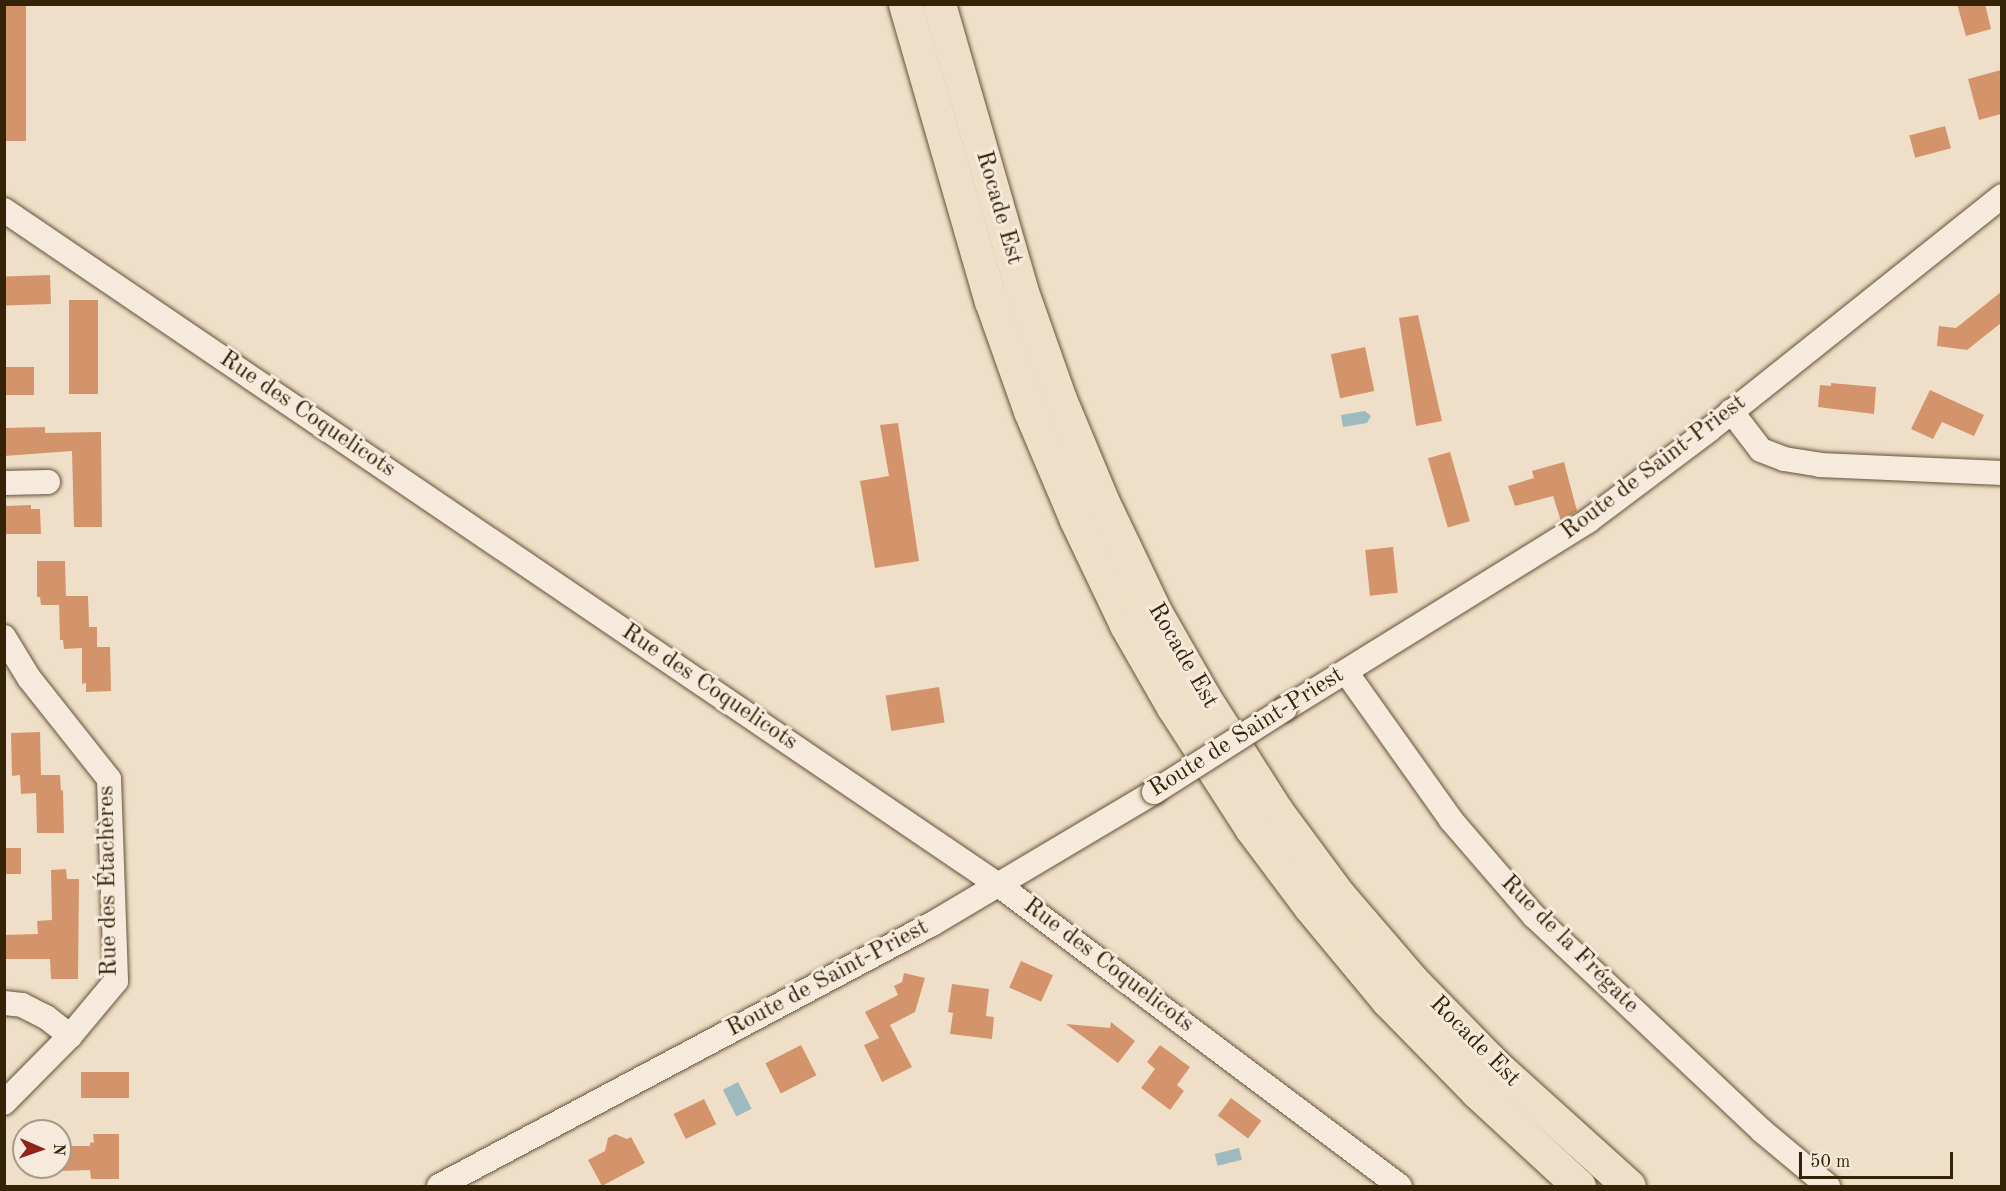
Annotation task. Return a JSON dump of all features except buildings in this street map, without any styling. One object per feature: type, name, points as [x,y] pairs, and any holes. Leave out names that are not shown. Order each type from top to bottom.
[{"type":"highway","name":"Rocade Est","points":[[905,4],[991,301],[1029,411],[1076,520],[1126,625],[1173,707],[1251,828],[1310,907],[1388,1001],[1477,1092],[1579,1186]]},
{"type":"highway","name":"Rocade Est","points":[[939,4],[1021,289],[1060,399],[1102,500],[1151,603],[1204,697],[1276,810],[1339,895],[1412,980],[1496,1066],[1629,1186]]},
{"type":"street","name":"Route de Saint-Priest","points":[[439,1186],[1000,886],[1588,521],[1731,411],[2001,196]]},
{"type":"street","name":"Rue des Coquelicots","points":[[4,210],[1000,886],[1400,1186]]},
{"type":"street","points":[[1731,411],[1761,450],[1784,459],[1820,465],[2001,473]]},
{"type":"street","points":[[4,483],[48,482]]},
{"type":"street","name":"Rue des Étachères","points":[[4,637],[29,678],[109,779],[116,981],[70,1036],[4,1103]]},
{"type":"street","name":"Rue de la Frégate","points":[[1346,672],[1451,820],[1534,916],[1762,1131],[1828,1186]]},
{"type":"street","points":[[4,1003],[22,1005],[46,1017],[70,1036]]},
{"type":"water","points":[[1365,411],[1371,416],[1367,423],[1343,427],[1341,415]]},
{"type":"water","points":[[738,1082],[752,1109],[736,1116],[723,1090]]},
{"type":"water","points":[[1239,1148],[1242,1160],[1218,1166],[1215,1154]]}]
